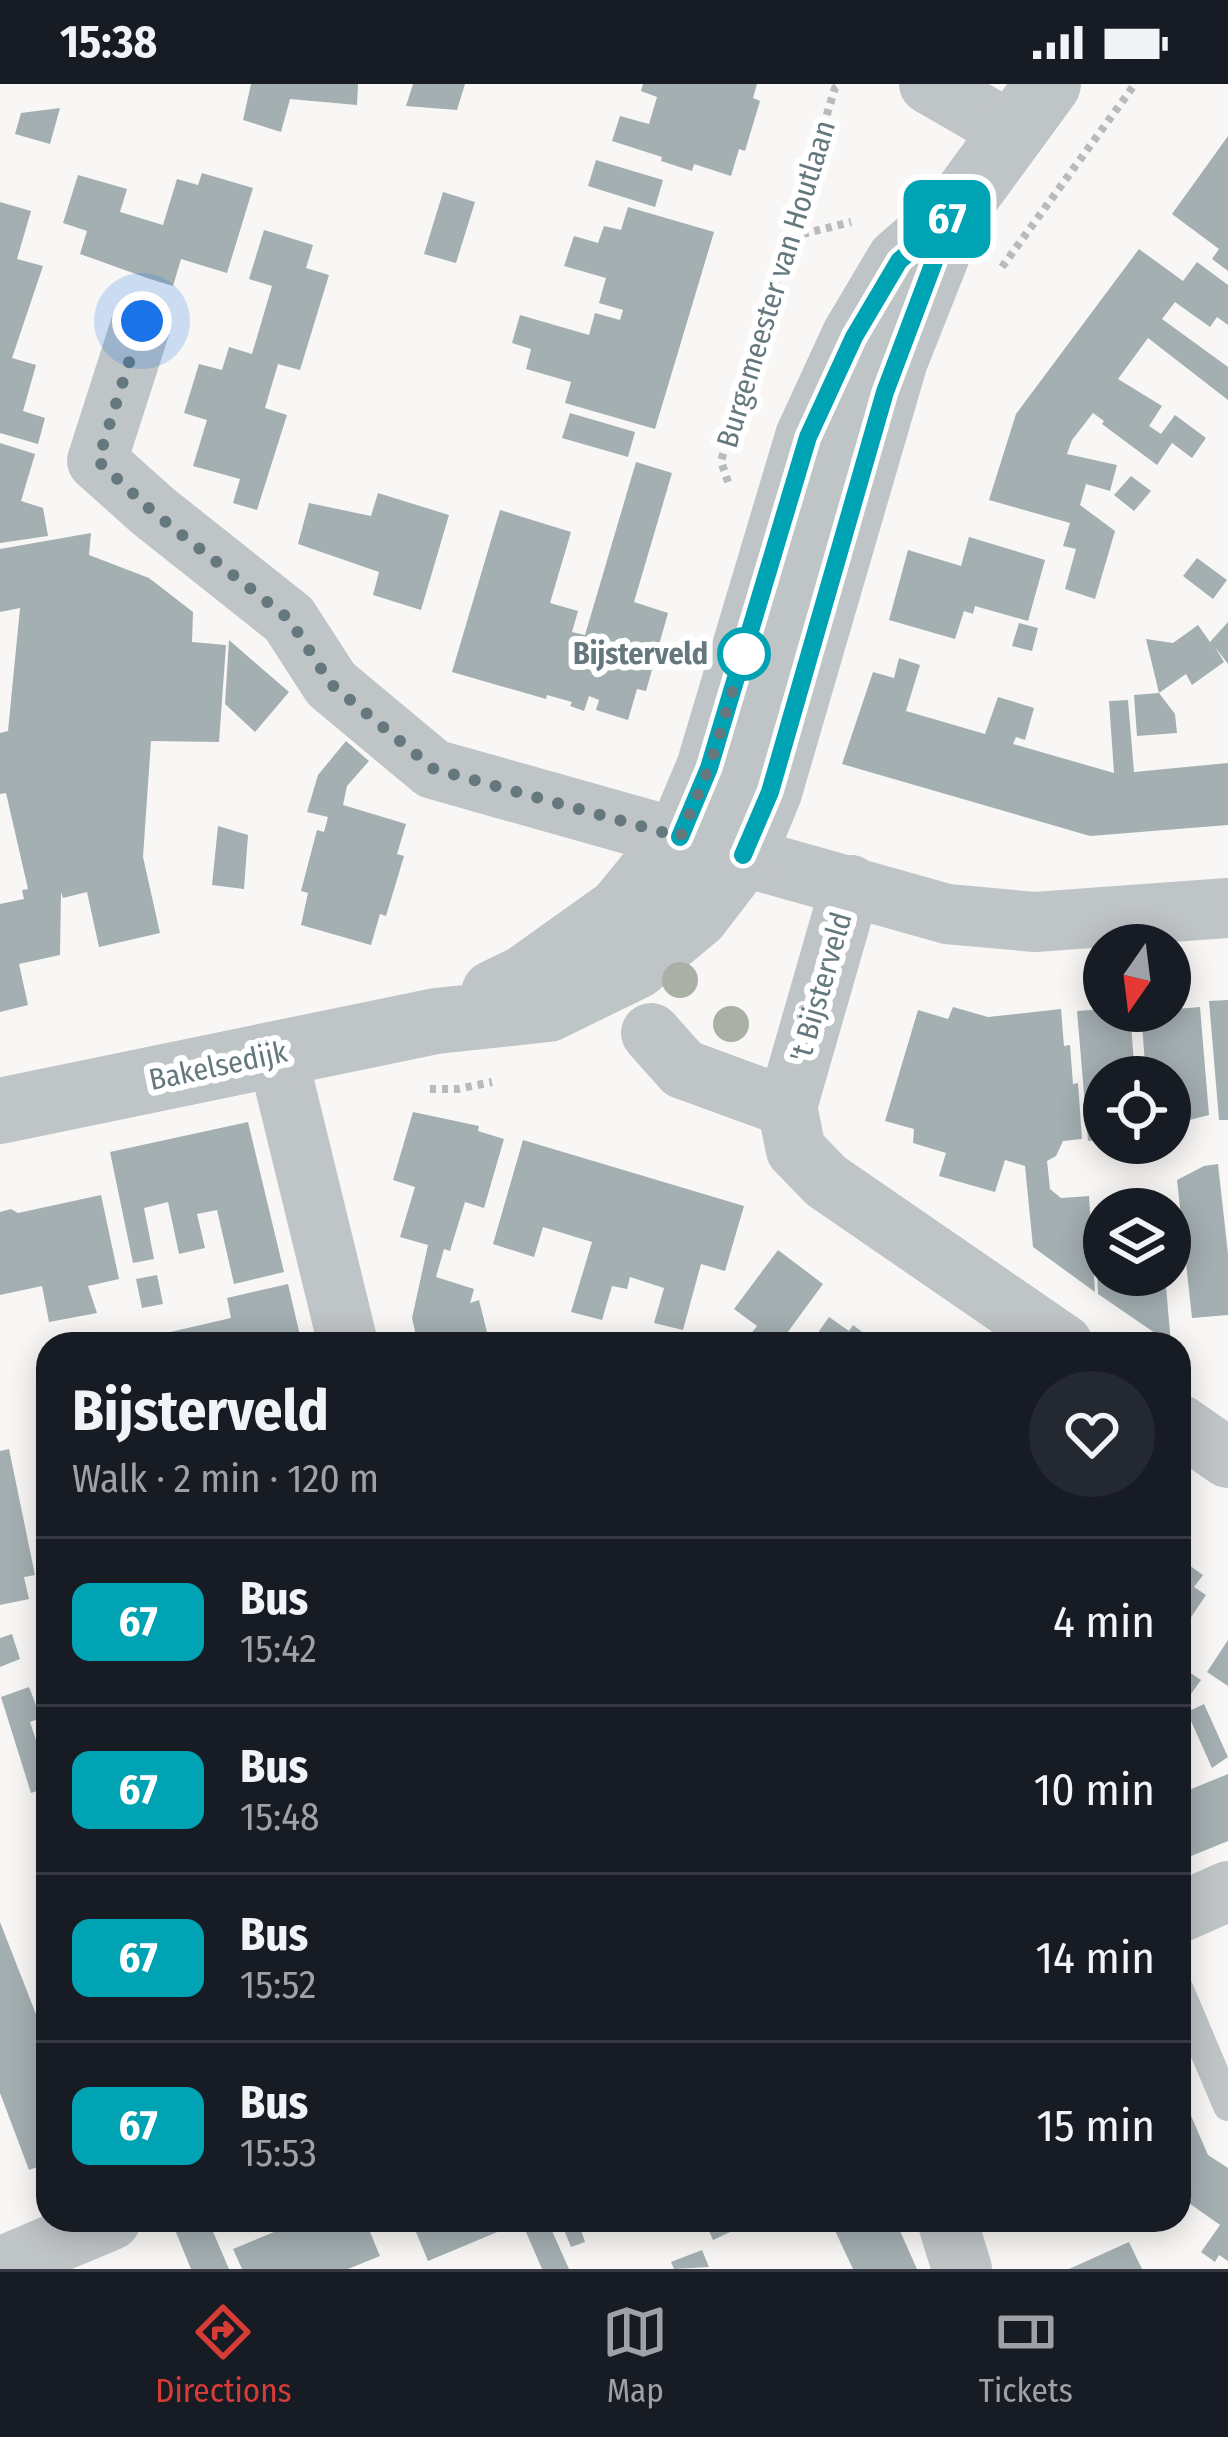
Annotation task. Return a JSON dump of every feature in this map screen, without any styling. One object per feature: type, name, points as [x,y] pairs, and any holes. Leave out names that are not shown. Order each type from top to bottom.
[{"type":"street","points":[[654,831],[709,768],[808,437],[854,337],[899,261],[952,214],[1030,108],[929,84]]},
{"type":"street","points":[[743,855],[770,792],[895,360],[952,214]]},
{"type":"street","name":"'t Bijsterveld","points":[[142,321],[98,461],[153,512],[289,619],[331,684],[434,769],[851,885],[787,1107]]},
{"type":"street","name":"Bakelsedijk","points":[[436,1021],[525,978],[620,910],[654,831]]},
{"type":"street","name":"Bakelsedijk","points":[[0,1111],[436,1021],[548,1009],[616,977],[697,916],[743,855]]},
{"type":"street","points":[[851,885],[946,914],[1036,922],[1228,908]]},
{"type":"street","points":[[652,1033],[683,1069],[787,1107],[796,1150],[826,1181],[1046,1332]]},
{"type":"street","points":[[277,1054],[345,1332]]},
{"type":"street","points":[[1191,1432],[1228,1458]]},
{"type":"street","points":[[1191,1907],[1228,1892]]},
{"type":"street","points":[[0,2267],[83,2232]]},
{"type":"street","points":[[951,2232],[962,2269]]},
{"type":"lane","points":[[1191,2018],[1228,2106]]},
{"type":"path","name":"Burgemeester van Houtlaan","points":[[729,486],[722,460],[835,88],[841,84]]},
{"type":"path","points":[[790,237],[852,222]]},
{"type":"building","points":[[251,84],[358,84],[357,105],[290,99],[281,132],[243,120]]},
{"type":"building","points":[[413,84],[465,84],[457,110],[406,106]]},
{"type":"building","points":[[643,84],[757,84],[753,98],[760,101],[745,151],[739,149],[731,176],[694,164],[692,171],[612,141],[620,116],[649,124],[657,97],[641,91]]},
{"type":"building","points":[[60,108],[50,144],[15,134],[21,113]]},
{"type":"building","points":[[1228,136],[1228,271],[1212,259],[1219,249],[1172,214]]},
{"type":"building","points":[[596,160],[663,180],[655,207],[588,186]]},
{"type":"building","points":[[202,173],[253,188],[227,273],[181,259],[173,286],[150,279],[80,254],[87,231],[63,223],[78,175],[127,189],[120,212],[163,225],[177,179],[198,185]]},
{"type":"building","points":[[443,192],[475,202],[456,263],[424,254]]},
{"type":"building","points":[[0,202],[31,211],[17,259],[43,266],[12,358],[36,365],[23,411],[45,418],[38,444],[0,433]]},
{"type":"building","points":[[628,207],[714,232],[655,429],[565,403],[571,382],[526,369],[531,349],[512,343],[520,315],[589,335],[595,313],[620,320],[623,310],[599,303],[606,278],[564,266],[574,236],[598,243],[604,226],[621,230]]},
{"type":"building","points":[[264,230],[313,245],[306,268],[329,275],[300,370],[278,364],[265,408],[287,415],[257,510],[233,503],[240,479],[193,466],[207,420],[184,413],[199,364],[222,370],[229,347],[252,354],[272,286],[249,279]]},
{"type":"building","points":[[1139,249],[1183,281],[1197,262],[1228,285],[1228,325],[1217,317],[1210,327],[1175,302],[1162,319],[1228,367],[1228,400],[1148,338],[1118,379],[1162,406],[1149,426],[1161,434],[1175,415],[1206,438],[1192,458],[1172,443],[1157,465],[1093,413],[1072,440],[1067,454],[1117,465],[1110,491],[1086,484],[1080,505],[1115,531],[1095,599],[1065,589],[1076,549],[1063,546],[1070,523],[989,500],[1016,414]]},
{"type":"building","points":[[570,413],[635,432],[628,457],[562,438]]},
{"type":"building","points":[[0,443],[35,454],[21,501],[43,508],[48,536],[0,543]]},
{"type":"building","points":[[636,462],[672,473],[634,602],[668,613],[646,691],[637,689],[628,720],[596,710],[599,700],[589,696],[584,711],[570,706],[572,702],[452,672],[500,510],[571,532],[550,603],[578,611],[572,632],[585,635]]},
{"type":"building","points":[[1131,476],[1151,491],[1134,511],[1114,495]]},
{"type":"building","points":[[378,493],[449,515],[421,610],[373,595],[379,572],[298,544],[309,503],[371,516]]},
{"type":"building","points":[[91,533],[89,555],[149,578],[193,612],[192,642],[226,645],[219,742],[151,741],[143,857],[160,933],[99,947],[87,892],[63,898],[61,892],[60,955],[19,964],[28,1005],[0,1012],[0,904],[24,899],[22,890],[28,889],[6,793],[0,794],[0,733],[8,731],[20,608],[0,612],[0,549]]},
{"type":"building","points":[[969,537],[1045,560],[1028,621],[975,606],[973,614],[964,611],[955,639],[889,620],[908,550],[961,566]]},
{"type":"building","points":[[1197,558],[1227,580],[1213,599],[1183,576]]},
{"type":"building","points":[[1228,622],[1228,664],[1215,647],[1224,662],[1192,685],[1186,674],[1159,693],[1146,639],[1173,643],[1198,625],[1210,642]]},
{"type":"building","points":[[1019,623],[1038,628],[1032,651],[1012,646]]},
{"type":"building","points":[[229,640],[289,692],[255,732],[225,704]]},
{"type":"building","points":[[899,658],[920,665],[906,711],[985,734],[998,697],[1034,708],[1025,740],[1016,737],[1013,744],[1114,773],[1109,701],[1128,700],[1134,772],[1228,763],[1228,825],[1090,836],[842,764],[873,672],[894,678]]},
{"type":"building","points":[[1159,693],[1175,714],[1177,733],[1137,736],[1134,695]]},
{"type":"building","points":[[346,741],[369,761],[347,786],[343,805],[406,824],[397,854],[404,856],[386,916],[380,914],[371,945],[301,925],[308,893],[301,891],[317,830],[324,832],[328,817],[307,812],[318,775]]},
{"type":"building","points":[[218,826],[248,835],[244,889],[212,885]]},
{"type":"building","points":[[1228,1000],[1228,1120],[1219,1120],[1209,1001]]},
{"type":"building","points":[[953,1007],[988,1017],[1061,1009],[1064,1046],[1070,1045],[1073,1084],[1078,1083],[1082,1139],[1063,1141],[1056,1156],[1047,1161],[1050,1189],[1061,1198],[1083,1196],[1083,1283],[1033,1247],[1025,1166],[1005,1160],[995,1192],[939,1176],[946,1153],[913,1143],[914,1129],[885,1121],[918,1010],[948,1019]]},
{"type":"building","points":[[1200,1007],[1209,1115],[1191,1120],[1191,1056],[1144,1056],[1143,1032],[1191,1032],[1191,1008]]},
{"type":"building","points":[[1077,1011],[1083,1011],[1083,1032],[1132,1032],[1133,1056],[1083,1056],[1083,1082]]},
{"type":"building","points":[[413,1112],[479,1126],[478,1131],[504,1139],[484,1208],[465,1202],[450,1251],[444,1249],[436,1277],[474,1289],[470,1303],[479,1300],[487,1332],[415,1332],[412,1318],[428,1245],[400,1237],[415,1187],[393,1180]]},
{"type":"building","points":[[248,1122],[284,1272],[234,1284],[217,1210],[197,1214],[205,1248],[179,1254],[168,1202],[144,1208],[154,1259],[133,1263],[110,1152]]},
{"type":"building","points":[[523,1140],[744,1206],[725,1271],[701,1264],[683,1330],[654,1323],[664,1288],[630,1277],[627,1289],[612,1286],[602,1320],[571,1312],[592,1242],[543,1227],[534,1257],[493,1244]]},
{"type":"building","points":[[1218,1164],[1228,1254],[1228,1315],[1192,1318],[1191,1188],[1178,1188],[1177,1180]]},
{"type":"building","points":[[101,1195],[119,1279],[88,1286],[97,1313],[49,1322],[42,1286],[0,1295],[0,1212],[11,1209],[18,1213]]},
{"type":"building","points":[[778,1250],[823,1284],[788,1332],[752,1332],[757,1326],[734,1309]]},
{"type":"building","points":[[157,1275],[163,1304],[142,1308],[136,1279]]},
{"type":"building","points":[[288,1284],[299,1332],[170,1332],[231,1318],[227,1298]]},
{"type":"building","points":[[1101,1296],[1167,1296],[1170,1332],[1153,1332]]},
{"type":"building","points":[[829,1317],[849,1331],[853,1325],[862,1332],[818,1332]]},
{"type":"building","points":[[9,1449],[35,1575],[24,1577],[29,1599],[0,1605],[0,1451]]},
{"type":"building","points":[[1191,1566],[1203,1575],[1194,1587],[1206,1595],[1191,1617]]},
{"type":"building","points":[[12,1634],[20,1659],[0,1667],[0,1638]]},
{"type":"building","points":[[1228,1640],[1228,1686],[1207,1672]]},
{"type":"building","points":[[1191,1673],[1201,1680],[1191,1694]]},
{"type":"building","points":[[29,1687],[36,1705],[36,1720],[30,1722],[36,1740],[36,1791],[31,1793],[1,1697]]},
{"type":"building","points":[[1204,1704],[1228,1757],[1212,1768],[1191,1721],[1191,1710]]},
{"type":"building","points":[[1228,1774],[1228,1841],[1191,1856],[1191,1789]]},
{"type":"building","points":[[0,1922],[36,2014],[36,2167],[29,2170],[0,2093]]},
{"type":"building","points":[[1191,2116],[1208,2155],[1228,2168],[1228,2261],[1219,2255],[1215,2262],[1201,2252],[1220,2225],[1191,2204]]},
{"type":"building","points":[[176,2232],[213,2232],[229,2269],[191,2269]]},
{"type":"building","points":[[274,2232],[370,2232],[380,2256],[348,2269],[242,2269],[233,2249]]},
{"type":"building","points":[[416,2232],[497,2232],[428,2261]]},
{"type":"building","points":[[526,2232],[552,2232],[569,2269],[542,2269]]},
{"type":"building","points":[[565,2232],[582,2232],[585,2242],[571,2247]]},
{"type":"building","points":[[836,2232],[900,2232],[917,2269],[853,2269]]},
{"type":"building","points":[[1129,2242],[1142,2269],[1069,2269]]},
{"type":"building","points":[[702,2250],[709,2267],[674,2269],[671,2262]]},
{"type":"bus line","name":"67","points":[[680,837],[709,768],[808,437],[854,337],[899,261],[952,214],[895,360],[770,792],[743,855]]},
{"type":"place","name":"Bijsterveld","points":[[744,654]]},
{"type":"route","points":[[142,321],[98,461],[153,512],[289,619],[331,684],[434,769],[680,837],[709,768],[744,654]]}]
